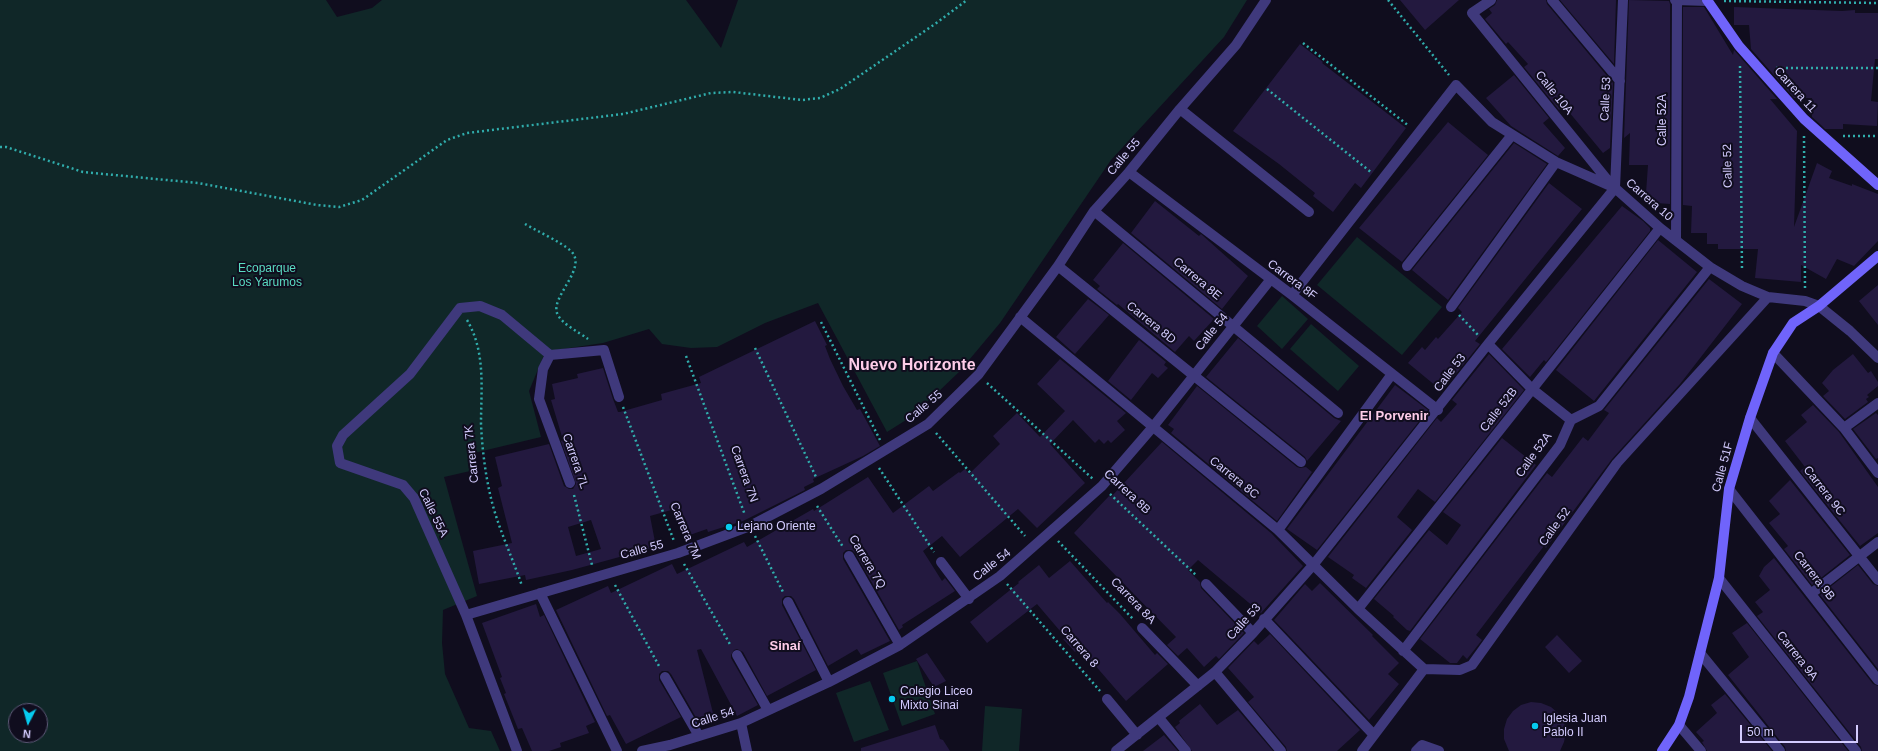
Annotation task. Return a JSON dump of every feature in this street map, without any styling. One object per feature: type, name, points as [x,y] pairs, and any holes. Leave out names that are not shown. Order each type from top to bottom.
[{"type":"street","name":"Calle 55","points":[[466,615],[526,596],[678,553],[750,526],[821,489],[886,451],[928,424],[978,375],[1058,266],[1094,211],[1129,172],[1180,109],[1236,45],[1266,0]]},
{"type":"street","name":"Calle 10A","points":[[1491,0],[1472,13],[1615,188]]},
{"type":"street","points":[[1552,0],[1620,81]]},
{"type":"street","name":"Calle 53","points":[[1116,751],[1137,736],[1215,672],[1253,633],[1314,564],[1438,410],[1488,344],[1615,188],[1623,0]]},
{"type":"street","points":[[1676,0],[1707,1]]},
{"type":"street","name":"Calle 52A","points":[[1676,0],[1676,240]]},
{"type":"street","name":"Carrera 11","points":[[1707,1],[1739,46],[1804,119],[1821,136],[1878,185]]},
{"type":"street","points":[[1292,295],[1456,85]]},
{"type":"street","name":"Carrera 10","points":[[1456,85],[1492,122],[1556,162],[1615,188],[1660,228],[1710,267],[1742,286],[1768,297],[1805,301],[1819,306],[1850,331],[1878,358]]},
{"type":"street","points":[[1180,109],[1309,212]]},
{"type":"street","points":[[1407,266],[1512,135]]},
{"type":"street","points":[[1451,307],[1556,162]]},
{"type":"street","name":"Carrera 8F","points":[[1129,172],[1292,295],[1438,410]]},
{"type":"street","name":"Carrera 8E","points":[[1094,211],[1338,413]]},
{"type":"street","name":"Calle 52B","points":[[1358,609],[1660,228]]},
{"type":"street","name":"Calle 51F","points":[[1662,751],[1679,725],[1689,697],[1719,578],[1729,489],[1750,418],[1773,353],[1794,323],[1819,306],[1878,256]]},
{"type":"street","name":"Carrera 8D","points":[[1058,266],[1301,462]]},
{"type":"street","points":[[1488,344],[1532,389],[1571,420],[1599,406],[1710,267]]},
{"type":"street","name":"Calle 54","points":[[642,751],[741,723],[829,682],[900,645],[968,600],[1035,547],[1102,486],[1152,428],[1271,280]]},
{"type":"street","name":"Calle 52","points":[[1424,669],[1460,670],[1472,665],[1617,463],[1768,297]]},
{"type":"street","points":[[460,308],[480,306],[502,315],[550,356],[604,350],[619,397]]},
{"type":"street","name":"Calle 55A","points":[[460,308],[410,374],[343,436],[337,446],[340,462],[404,485],[414,498],[466,615],[517,751]]},
{"type":"street","name":"Carrera 8C","points":[[1020,317],[1152,428],[1278,530],[1358,609],[1424,669]]},
{"type":"street","points":[[1773,353],[1844,428],[1878,474]]},
{"type":"street","name":"Carrera 7L","points":[[550,356],[543,369],[539,399],[570,483]]},
{"type":"street","points":[[1278,530],[1392,374]]},
{"type":"street","points":[[1844,428],[1878,403]]},
{"type":"street","name":"Carrera 9C","points":[[1750,418],[1878,580]]},
{"type":"street","name":"Calle 52A","points":[[1403,651],[1560,444],[1571,420]]},
{"type":"street","name":"Carrera 9B","points":[[1729,489],[1812,593],[1878,680]]},
{"type":"street","points":[[1812,593],[1878,542]]},
{"type":"street","name":"Carrera 7Q","points":[[849,556],[900,645]]},
{"type":"street","points":[[941,562],[968,600]]},
{"type":"street","name":"Carrera 9A","points":[[1719,578],[1856,751]]},
{"type":"street","points":[[1206,584],[1253,633]]},
{"type":"street","points":[[540,593],[617,751]]},
{"type":"street","points":[[788,602],[829,682]]},
{"type":"street","points":[[1264,619],[1373,734]]},
{"type":"street","name":"Carrera 8A","points":[[1142,628],[1198,686]]},
{"type":"street","points":[[1700,653],[1780,751]]},
{"type":"street","points":[[737,655],[768,710]]},
{"type":"street","points":[[1362,751],[1373,734],[1424,669]]},
{"type":"street","points":[[1215,672],[1281,751]]},
{"type":"street","points":[[665,677],[699,736]]},
{"type":"street","points":[[1106,699],[1137,736]]},
{"type":"street","points":[[1159,718],[1186,751]]},
{"type":"street","points":[[741,723],[747,751]]},
{"type":"street","points":[[1679,725],[1701,751]]},
{"type":"street","points":[[1419,748],[1439,751]]},
{"type":"path","points":[[0,147],[6,147],[82,172],[198,183],[317,205],[339,207],[362,200],[447,140],[468,133],[623,114],[711,93],[733,92],[802,100],[820,98],[840,89],[935,24],[967,0]]},
{"type":"path","points":[[1388,0],[1456,85]]},
{"type":"path","points":[[1707,1],[1878,3]]},
{"type":"path","points":[[1303,43],[1418,132]]},
{"type":"path","name":"Calle 52","points":[[1739,46],[1742,286]]},
{"type":"path","points":[[1758,68],[1878,68]]},
{"type":"path","points":[[1267,89],[1382,181]]},
{"type":"path","points":[[1804,119],[1805,301]]},
{"type":"path","points":[[1821,136],[1878,136]]},
{"type":"path","points":[[526,224],[571,251],[576,260],[574,269],[556,307],[557,315],[564,322],[604,350]]},
{"type":"path","points":[[1451,307],[1488,344]]},
{"type":"path","name":"Carrera 7K","points":[[460,308],[475,338],[481,361],[483,390],[482,444],[490,494],[526,596]]},
{"type":"path","points":[[821,322],[886,451]]},
{"type":"path","points":[[755,348],[821,489]]},
{"type":"path","name":"Carrera 7N","points":[[686,356],[750,526],[788,602]]},
{"type":"path","name":"Carrera 8B","points":[[978,375],[1102,486],[1206,584]]},
{"type":"path","name":"Carrera 7M","points":[[619,397],[678,553],[737,655]]},
{"type":"path","points":[[928,424],[1035,547]]},
{"type":"path","points":[[873,458],[941,562]]},
{"type":"path","name":"Carrera 7L","points":[[570,483],[595,577]]},
{"type":"path","name":"Carrera 7Q","points":[[810,495],[849,556]]},
{"type":"path","name":"Carrera 8A","points":[[1050,533],[1142,628]]},
{"type":"path","points":[[608,573],[665,677]]},
{"type":"path","name":"Carrera 8","points":[[1000,576],[1106,699]]},
{"type":"green space","name":"Ecoparque Los Yarumos","points":[[0,0],[326,0],[337,17],[372,8],[382,0],[686,0],[721,48],[738,0],[1247,0],[1224,37],[1111,160],[1000,323],[959,372],[914,415],[887,432],[818,303],[765,323],[717,347],[691,348],[662,344],[649,329],[603,343],[556,350],[544,355],[529,391],[541,437],[474,453],[479,469],[444,477],[477,596],[443,610],[442,643],[445,674],[469,728],[491,731],[500,751],[0,751]]},
{"type":"green space","points":[[1357,237],[1442,307],[1402,355],[1317,285]]},
{"type":"green space","points":[[1282,296],[1308,319],[1282,349],[1257,326]]},
{"type":"green space","points":[[1311,324],[1359,366],[1338,391],[1290,349]]},
{"type":"green space","points":[[917,661],[935,714],[902,726],[883,673]]},
{"type":"green space","points":[[870,681],[889,730],[854,742],[836,693]]},
{"type":"green space","points":[[985,706],[1022,709],[1019,751],[982,751]]},
{"type":"building","points":[[1400,0],[1459,0],[1425,30]]},
{"type":"building","points":[[1497,0],[1546,0],[1547,4],[1613,83],[1610,148],[1603,153],[1564,106],[1559,110],[1524,67],[1528,64],[1508,42],[1506,44],[1485,19],[1492,13],[1489,9],[1495,5]]},
{"type":"building","points":[[1560,0],[1616,0],[1614,64]]},
{"type":"building","points":[[1629,0],[1669,1],[1670,4],[1670,204],[1656,203],[1656,200],[1646,193],[1648,165],[1629,165],[1630,133],[1624,138]]},
{"type":"building","points":[[1683,7],[1704,7],[1733,55],[1734,50],[1777,99],[1770,99],[1797,131],[1794,227],[1817,163],[1832,171],[1829,178],[1852,186],[1852,184],[1878,194],[1878,241],[1854,266],[1837,259],[1826,279],[1801,265],[1801,282],[1755,278],[1758,249],[1718,249],[1718,244],[1707,244],[1707,233],[1691,233],[1692,206],[1683,205]]},
{"type":"building","points":[[1734,7],[1842,11],[1855,10],[1855,13],[1878,13],[1878,59],[1875,59],[1871,101],[1878,102],[1877,126],[1843,124],[1843,129],[1825,129],[1812,117],[1812,98],[1794,98],[1751,49],[1749,25],[1734,25]]},
{"type":"building","points":[[1300,44],[1323,62],[1322,63],[1406,128],[1361,188],[1355,183],[1333,212],[1313,196],[1315,193],[1279,164],[1233,131]]},
{"type":"building","points":[[1514,75],[1549,118],[1543,123],[1565,148],[1558,156],[1511,126],[1486,98]]},
{"type":"building","points":[[1448,122],[1488,155],[1402,262],[1359,228]]},
{"type":"building","points":[[1514,143],[1547,164],[1448,300],[1412,270]]},
{"type":"building","points":[[1549,183],[1582,209],[1475,341],[1480,344],[1442,391],[1408,363],[1422,347],[1425,350],[1436,337],[1438,339],[1462,312],[1458,308]]},
{"type":"building","points":[[1155,201],[1199,236],[1201,234],[1248,276],[1222,309],[1131,233]]},
{"type":"building","points":[[1622,206],[1643,221],[1650,228],[1650,231],[1546,362],[1544,360],[1530,377],[1502,349]]},
{"type":"building","points":[[1658,240],[1697,272],[1594,401],[1556,370]]},
{"type":"building","points":[[1123,243],[1214,319],[1194,341],[1189,336],[1175,352],[1118,304],[1117,305],[1097,289],[1100,286],[1093,280]]},
{"type":"building","points":[[1709,279],[1742,304],[1680,384],[1612,459],[1546,548],[1544,546],[1476,635],[1482,640],[1467,659],[1463,655],[1457,663],[1450,663],[1420,639],[1547,473],[1552,477],[1583,437],[1588,441],[1609,413],[1604,410]]},
{"type":"building","points":[[1878,285],[1878,325],[1859,301]]},
{"type":"building","points":[[1088,299],[1109,315],[1075,354],[1056,337]]},
{"type":"building","points":[[815,321],[827,345],[825,346],[830,359],[843,386],[857,410],[860,409],[880,446],[863,456],[813,479],[814,482],[804,487],[805,490],[743,521],[708,532],[707,529],[684,537],[675,509],[650,516],[656,547],[572,570],[526,580],[525,575],[479,584],[473,551],[512,543],[498,488],[502,486],[495,457],[549,444],[564,486],[569,489],[573,489],[576,484],[561,441],[563,440],[551,400],[555,399],[552,384],[578,378],[577,374],[603,368],[618,412],[620,412],[662,400],[661,394],[701,383],[699,377]],"holes":[[[591,520],[601,549],[576,556],[568,527]]]},
{"type":"building","points":[[1238,338],[1334,418],[1341,421],[1307,461],[1305,457],[1206,377]]},
{"type":"building","points":[[1139,340],[1166,362],[1164,365],[1168,368],[1158,378],[1152,373],[1131,400],[1108,381]]},
{"type":"building","points":[[1489,354],[1524,390],[1435,502],[1418,489],[1397,517],[1412,530],[1366,588],[1352,578],[1354,575],[1328,557],[1437,418],[1441,422],[1457,404],[1452,400]]},
{"type":"building","points":[[1853,354],[1868,373],[1871,371],[1878,382],[1878,386],[1867,395],[1869,397],[1866,399],[1868,402],[1845,419],[1823,396],[1829,391],[1822,383],[1833,370]]},
{"type":"building","points":[[1060,359],[1126,413],[1117,421],[1125,430],[1111,443],[1108,440],[1104,444],[1099,439],[1095,443],[1073,420],[1050,444],[1085,483],[1037,528],[1018,509],[960,557],[942,536],[923,551],[942,581],[945,578],[955,591],[902,625],[903,627],[899,630],[855,553],[852,550],[846,550],[843,553],[843,559],[890,641],[861,655],[857,649],[828,666],[794,599],[791,596],[785,596],[782,599],[782,605],[816,670],[767,696],[743,652],[737,649],[734,650],[731,658],[758,705],[737,716],[701,649],[697,650],[713,713],[698,721],[671,674],[668,671],[662,671],[659,674],[659,680],[681,717],[626,744],[610,715],[607,716],[556,610],[608,586],[611,593],[672,564],[677,574],[744,542],[747,547],[813,509],[814,511],[868,477],[893,513],[929,486],[933,491],[965,469],[969,474],[1000,444],[993,436],[1017,413],[1040,437],[1065,411],[1037,384]]},
{"type":"building","points":[[1395,385],[1428,410],[1317,550],[1287,529]]},
{"type":"building","points":[[1197,386],[1297,467],[1306,467],[1312,472],[1277,521],[1171,433],[1174,429],[1168,425]]},
{"type":"building","points":[[1813,405],[1839,432],[1878,487],[1878,533],[1860,546],[1800,471],[1805,467],[1785,441],[1807,422],[1801,415]]},
{"type":"building","points":[[1876,413],[1878,415],[1878,458],[1876,459],[1853,429]]},
{"type":"building","points":[[1502,438],[1536,465],[1410,631],[1407,630],[1393,617],[1394,616],[1374,599],[1429,530],[1447,545],[1461,525],[1443,512]]},
{"type":"building","points":[[1162,442],[1271,533],[1303,566],[1261,613],[1198,560],[1188,570],[1200,582],[1201,588],[1244,633],[1219,659],[1216,656],[1204,667],[1187,648],[1178,656],[1167,645],[1176,637],[1074,533],[1109,496],[1111,497]]},
{"type":"building","points":[[1790,480],[1850,555],[1812,585],[1784,549],[1788,546],[1769,523],[1780,514],[1769,501]]},
{"type":"building","points":[[1774,558],[1873,684],[1878,686],[1878,751],[1862,751],[1861,747],[1757,616],[1763,612],[1755,602],[1770,590],[1759,576],[1764,567]]},
{"type":"building","points":[[1070,561],[1107,603],[1108,602],[1120,614],[1155,655],[1157,653],[1168,664],[1126,701],[1080,648],[1075,652],[1063,639],[1066,638],[1037,604],[987,643],[970,622],[1039,565],[1049,578]]},
{"type":"building","points":[[1858,565],[1873,584],[1878,586],[1878,669],[1820,595]]},
{"type":"building","points":[[1320,583],[1399,663],[1388,674],[1399,684],[1369,720],[1274,620],[1305,584],[1312,591]]},
{"type":"building","points":[[536,604],[540,617],[544,615],[595,722],[586,726],[589,733],[560,743],[561,747],[549,751],[532,751],[522,728],[518,729],[504,694],[506,693],[500,678],[502,677],[482,623]]},
{"type":"building","points":[[1747,623],[1848,751],[1786,751],[1785,747],[1728,675],[1749,657],[1732,633]]},
{"type":"building","points":[[1270,634],[1360,730],[1337,751],[1287,751],[1286,747],[1248,702],[1254,697],[1228,668],[1254,641],[1258,645]]},
{"type":"building","points":[[1557,635],[1582,661],[1569,673],[1545,647]]},
{"type":"building","points":[[927,653],[946,681],[934,687],[916,659]]},
{"type":"building","points":[[1725,694],[1772,751],[1707,751],[1702,742],[1704,741],[1696,732],[1717,713],[1711,705]]},
{"type":"building","name":"Iglesia Juan Pablo II","points":[[1531,702],[1541,703],[1551,707],[1558,713],[1564,722],[1566,732],[1560,751],[1509,751],[1504,739],[1504,729],[1507,719],[1513,711],[1521,705]]},
{"type":"building","points":[[1200,704],[1217,725],[1238,710],[1273,751],[1192,751],[1175,727],[1180,723],[1179,721]]},
{"type":"building","points":[[935,725],[940,739],[943,740],[950,751],[861,751],[861,748]]},
{"type":"building","points":[[1164,735],[1178,751],[1143,751]]},
{"type":"place","name":"Lejano Oriente","points":[[729,527]]},
{"type":"place","name":"Colegio Liceo Mixto Sinai","points":[[892,699]]},
{"type":"place","name":"Iglesia Juan Pablo II","points":[[1535,726]]},
{"type":"district","name":"Nuevo Horizonte","points":[[912,366]]},
{"type":"district","name":"El Porvenir","points":[[1394,416]]},
{"type":"district","name":"Sinaí","points":[[785,646]]}]
